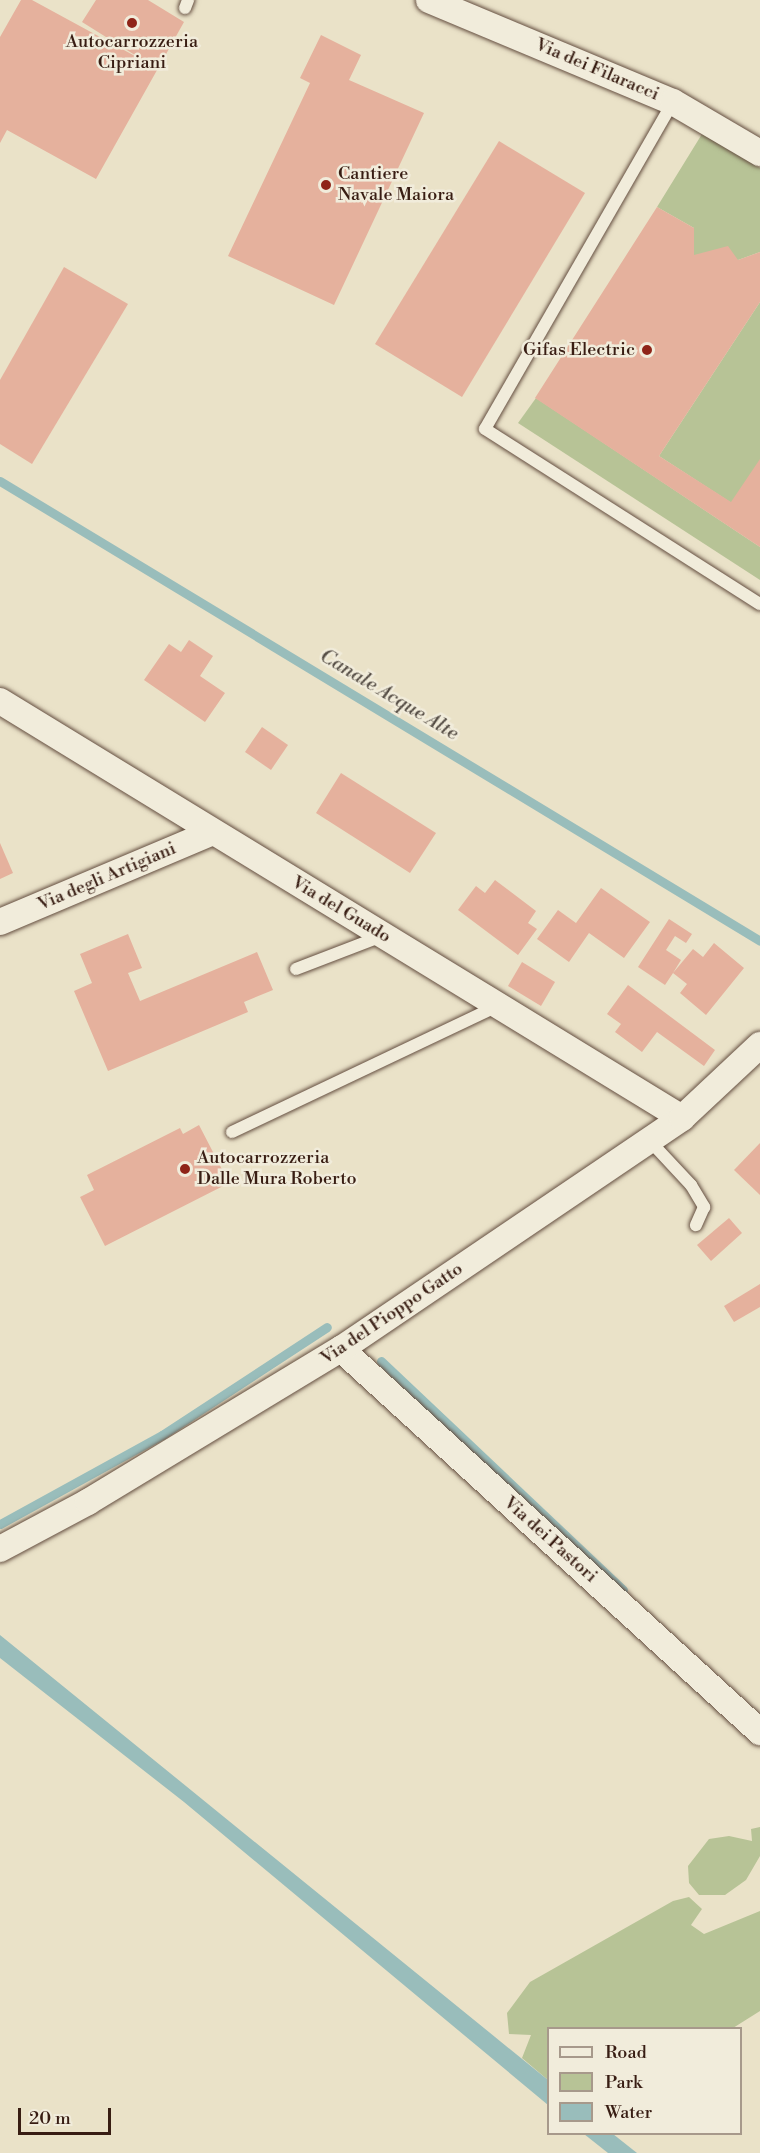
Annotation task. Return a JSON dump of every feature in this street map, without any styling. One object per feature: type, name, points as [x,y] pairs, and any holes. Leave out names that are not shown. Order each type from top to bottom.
[{"type":"street","name":"Via dei Filaracci","points":[[429,0],[673,102],[760,153]]},
{"type":"street","name":"Via del Guado","points":[[0,701],[682,1118]]},
{"type":"street","name":"Via degli Artigiani","points":[[0,922],[213,832]]},
{"type":"street","name":"Via del Pioppo Gatto","points":[[0,1549],[88,1502],[341,1349],[682,1118],[760,1045]]},
{"type":"street","name":"Via dei Pastori","points":[[341,1349],[760,1732]]},
{"type":"lane","points":[[673,102],[484,429],[760,604]]},
{"type":"lane","points":[[296,969],[383,936]]},
{"type":"lane","points":[[232,1132],[497,1006]]},
{"type":"lane","points":[[649,1140],[691,1185],[704,1207],[696,1225]]},
{"type":"green space","points":[[702,134],[760,168],[760,252],[738,260],[694,255],[694,228],[657,207]]},
{"type":"green space","points":[[760,302],[760,461],[733,504],[659,456]]},
{"type":"green space","points":[[536,398],[760,547],[760,580],[518,423]]},
{"type":"green space","points":[[760,1827],[760,1856],[746,1880],[725,1895],[699,1895],[689,1883],[688,1866],[709,1839],[729,1836],[752,1841],[751,1829]]},
{"type":"green space","points":[[689,1897],[702,1909],[691,1925],[704,1934],[760,1911],[760,2011],[735,2027],[547,2027],[547,2079],[522,2058],[531,2035],[509,2034],[507,2013],[530,1982],[673,1901]]},
{"type":"water","points":[[0,1635],[547,2079],[547,2104],[184,1802],[0,1658]]},
{"type":"water","points":[[585,2135],[614,2135],[637,2153],[608,2153]]},
{"type":"building","points":[[21,0],[32,0],[146,62],[82,22],[96,0],[148,0],[184,22],[96,179],[7,130],[0,143],[0,37]]},
{"type":"building","name":"Cantiere Navale Maiora","points":[[321,35],[361,55],[349,80],[424,113],[334,305],[228,256],[310,83],[300,78]]},
{"type":"building","points":[[499,141],[585,193],[462,397],[375,344]]},
{"type":"building","name":"Gifas Electric","points":[[657,207],[694,228],[694,255],[728,246],[738,260],[760,252],[760,302],[659,456],[731,502],[760,459],[760,547],[535,398]]},
{"type":"building","points":[[64,267],[128,304],[32,464],[0,444],[0,380]]},
{"type":"building","points":[[189,640],[213,656],[200,676],[225,693],[205,722],[144,680],[169,644],[181,652]]},
{"type":"building","points":[[262,727],[288,745],[271,770],[245,752]]},
{"type":"building","points":[[341,773],[436,833],[410,873],[316,813]]},
{"type":"building","points":[[0,843],[13,873],[0,879]]},
{"type":"building","points":[[495,880],[536,911],[528,923],[537,929],[518,955],[458,910],[476,886],[485,893]]},
{"type":"building","points":[[601,888],[650,922],[624,958],[589,933],[569,962],[537,939],[558,910],[576,923]]},
{"type":"building","points":[[669,919],[692,934],[686,943],[675,936],[666,950],[681,960],[665,985],[638,967]]},
{"type":"building","points":[[128,934],[142,968],[128,973],[140,1001],[257,952],[273,990],[244,1002],[248,1012],[108,1071],[74,991],[92,983],[80,954]]},
{"type":"building","points":[[714,943],[744,968],[706,1015],[680,993],[687,984],[673,973],[693,949],[703,957]]},
{"type":"building","points":[[522,962],[555,982],[541,1006],[508,986]]},
{"type":"building","points":[[628,985],[715,1050],[704,1066],[657,1032],[642,1052],[615,1032],[621,1024],[607,1014]]},
{"type":"building","points":[[199,1125],[229,1183],[105,1246],[80,1197],[94,1190],[87,1175],[180,1128],[183,1134]]},
{"type":"building","points":[[760,1143],[760,1195],[734,1170]]},
{"type":"building","points":[[729,1218],[742,1233],[711,1261],[697,1245]]},
{"type":"building","points":[[760,1284],[760,1307],[734,1322],[724,1306]]},
{"type":"waterway","name":"Canale Acque Alte","points":[[0,481],[760,941]]},
{"type":"waterway","points":[[0,1524],[162,1435],[327,1327]]},
{"type":"waterway","points":[[381,1361],[623,1590]]},
{"type":"place","name":"Autocarrozzeria Cipriani","points":[[132,23]]},
{"type":"place","name":"Cantiere Navale Maiora","points":[[326,185]]},
{"type":"place","name":"Gifas Electric","points":[[647,350]]},
{"type":"place","name":"Autocarrozzeria Dalle Mura Roberto","points":[[185,1169]]}]
